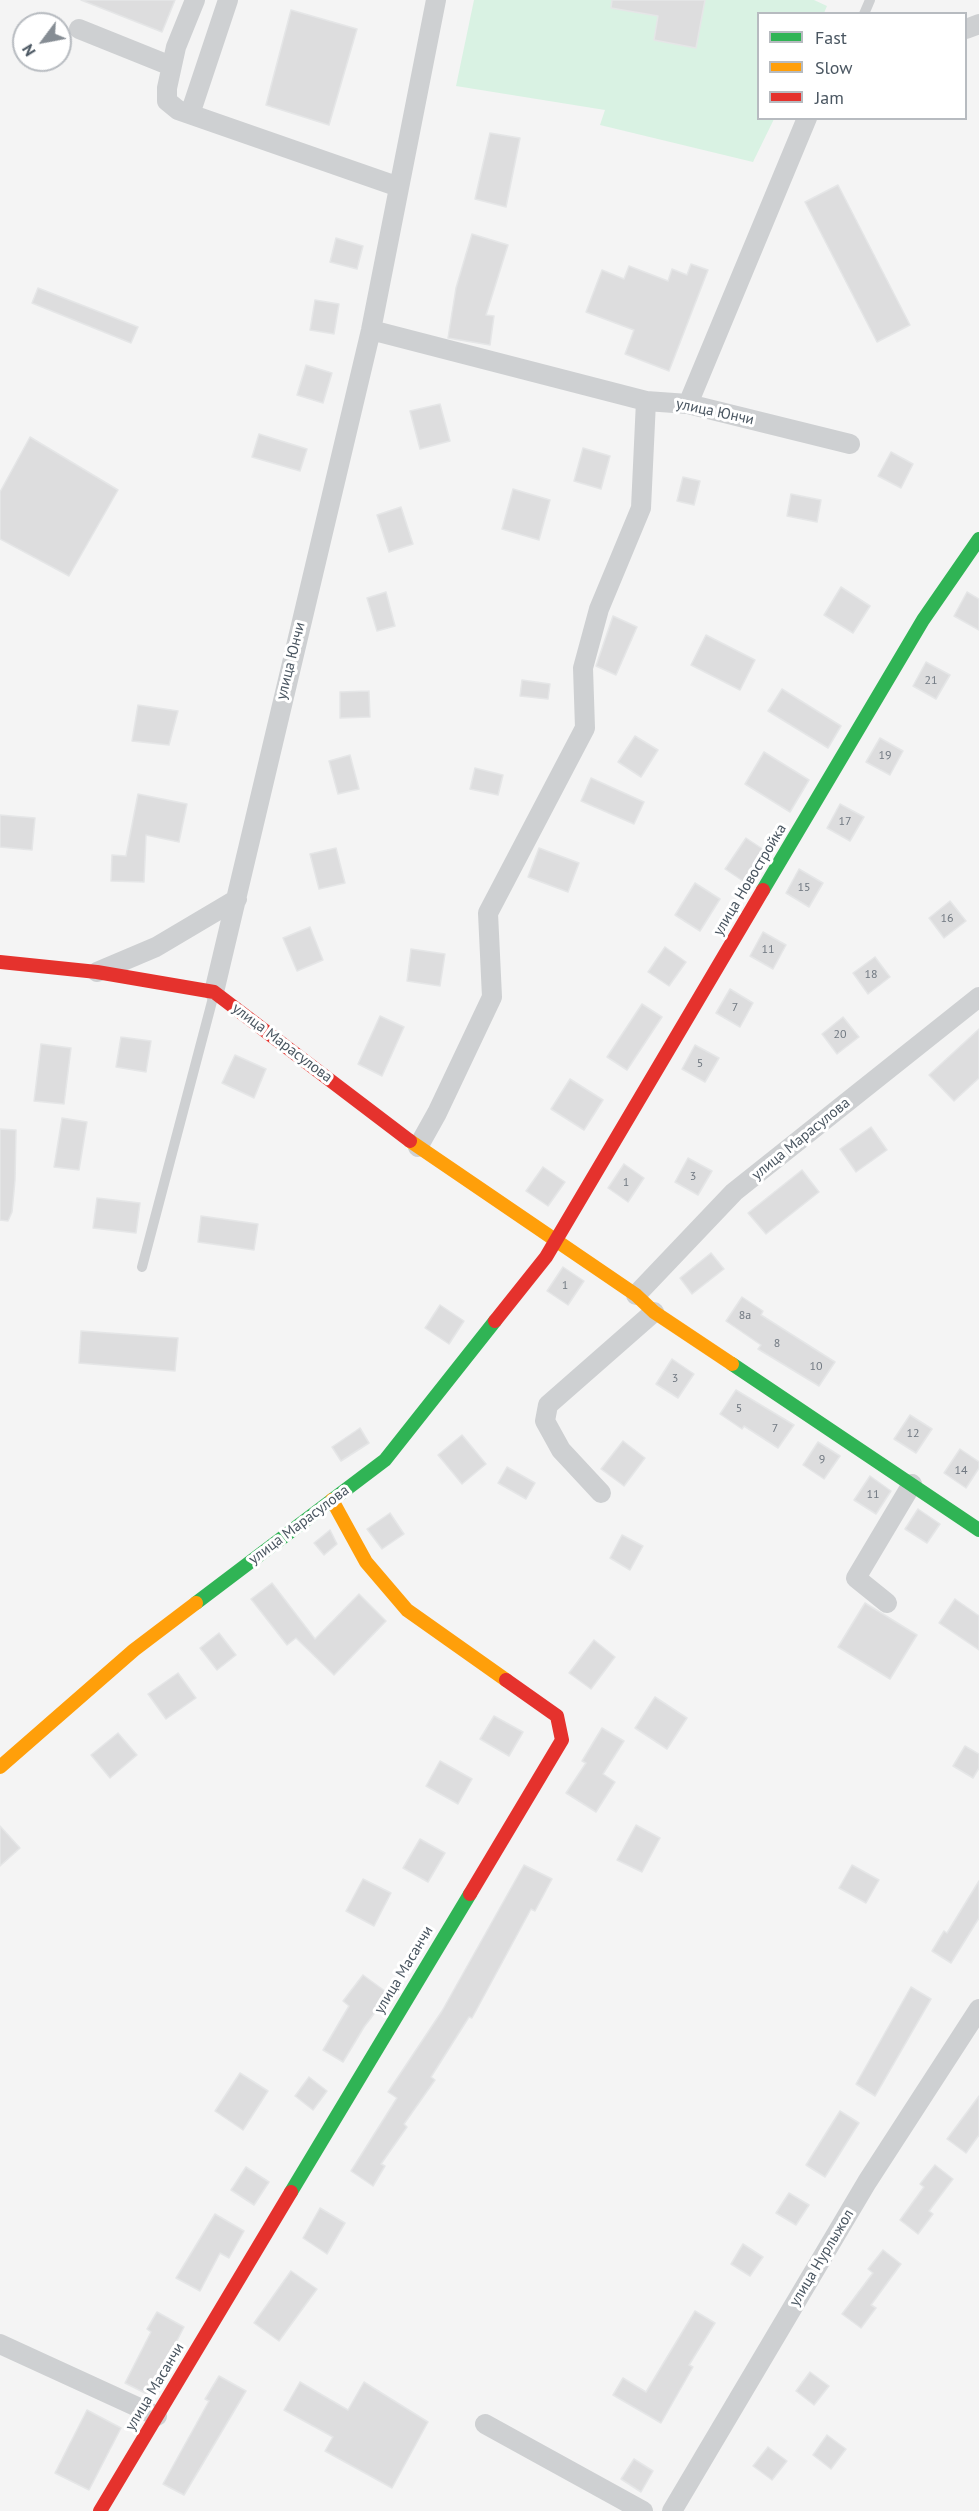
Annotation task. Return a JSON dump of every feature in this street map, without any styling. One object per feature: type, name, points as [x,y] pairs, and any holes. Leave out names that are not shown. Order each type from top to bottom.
[{"type":"street","points":[[195,0],[176,47],[171,66],[167,101],[178,110],[399,187]]},
{"type":"street","points":[[190,114],[228,0]]},
{"type":"street","name":"улица Юнчи","points":[[214,992],[371,330],[436,0]]},
{"type":"street","points":[[79,29],[171,66]]},
{"type":"street","points":[[688,404],[806,120]]},
{"type":"street","name":"улица Юнчи","points":[[371,330],[646,400],[688,404],[850,444]]},
{"type":"street","points":[[418,1147],[437,1113],[492,997],[488,913],[585,728],[583,668],[599,609],[640,508],[646,400]]},
{"type":"street","name":"улица Новостройка","points":[[555,1241],[923,620],[979,539]]},
{"type":"street","points":[[97,972],[156,947],[237,900]]},
{"type":"street","name":"улица Марасулова","points":[[0,962],[97,972],[214,992],[418,1147],[636,1295],[654,1312],[979,1530]]},
{"type":"street","name":"улица Марасулова","points":[[636,1295],[734,1192],[979,997]]},
{"type":"street","name":"улица Марасулова","points":[[0,1767],[134,1650],[385,1460],[546,1257],[555,1241]]},
{"type":"street","points":[[601,1493],[561,1450],[545,1421],[548,1405],[654,1312]]},
{"type":"street","points":[[887,1603],[856,1578],[912,1484]]},
{"type":"street","name":"улица Масанчи","points":[[100,2511],[562,1740],[557,1716],[407,1610],[366,1562],[332,1500]]},
{"type":"street","name":"улица Нурлыжол","points":[[672,2511],[867,2182],[979,2009]]},
{"type":"street","points":[[0,2344],[157,2416]]},
{"type":"street","points":[[485,2424],[643,2511]]},
{"type":"lane","points":[[142,1267],[214,992]]},
{"type":"green space","points":[[474,0],[814,0],[827,6],[824,12],[757,12],[757,120],[774,120],[753,162],[600,125],[605,110],[456,86]]},
{"type":"building","points":[[81,0],[175,0],[162,32]]},
{"type":"building","points":[[612,0],[705,0],[696,48],[654,40],[658,16],[611,8]]},
{"type":"building","points":[[291,10],[357,29],[329,125],[266,105]]},
{"type":"building","points":[[490,133],[520,138],[506,207],[475,199]]},
{"type":"building","points":[[838,185],[910,325],[877,342],[805,202]]},
{"type":"building","points":[[472,234],[508,245],[486,315],[494,316],[490,345],[448,338],[456,288]]},
{"type":"building","points":[[336,238],[363,246],[357,269],[330,262]]},
{"type":"building","points":[[691,264],[708,270],[669,371],[625,354],[634,330],[586,312],[602,270],[624,279],[629,266],[668,281],[672,269],[687,275]]},
{"type":"building","points":[[38,288],[138,327],[131,343],[32,303]]},
{"type":"building","points":[[315,300],[339,304],[334,334],[310,330]]},
{"type":"building","points":[[306,365],[332,373],[323,403],[297,395]]},
{"type":"building","points":[[440,404],[450,441],[420,449],[410,411]]},
{"type":"building","points":[[259,434],[307,449],[300,471],[252,457]]},
{"type":"building","points":[[30,437],[118,490],[69,576],[0,539],[0,492]]},
{"type":"building","points":[[583,448],[610,456],[601,489],[574,481]]},
{"type":"building","points":[[891,452],[913,464],[901,488],[878,476]]},
{"type":"building","points":[[683,477],[700,481],[694,505],[677,501]]},
{"type":"building","points":[[513,489],[550,500],[539,540],[502,529]]},
{"type":"building","points":[[791,494],[821,500],[817,522],[787,516]]},
{"type":"building","points":[[401,507],[413,544],[389,552],[377,515]]},
{"type":"building","points":[[841,587],[870,606],[853,633],[824,615]]},
{"type":"building","points":[[386,592],[395,626],[377,631],[367,598]]},
{"type":"building","points":[[967,592],[979,599],[979,630],[954,616]]},
{"type":"building","points":[[613,616],[637,627],[616,675],[596,666]]},
{"type":"building","points":[[706,635],[755,660],[740,690],[691,665]]},
{"type":"building","points":[[926,662],[950,675],[936,699],[913,686]]},
{"type":"building","points":[[522,680],[550,684],[548,699],[520,696]]},
{"type":"building","points":[[782,689],[841,726],[828,748],[768,711]]},
{"type":"building","points":[[369,691],[370,717],[340,718],[340,692]]},
{"type":"building","points":[[138,705],[178,711],[169,745],[132,741]]},
{"type":"building","points":[[635,736],[658,750],[641,777],[618,762]]},
{"type":"building","points":[[880,738],[903,751],[890,775],[866,762]]},
{"type":"building","points":[[764,752],[809,780],[790,812],[745,784]]},
{"type":"building","points":[[350,755],[359,789],[338,794],[329,761]]},
{"type":"building","points":[[475,768],[503,775],[498,795],[470,789]]},
{"type":"building","points":[[591,778],[644,802],[634,824],[581,801]]},
{"type":"building","points":[[138,794],[187,804],[179,842],[146,835],[144,882],[111,881],[112,855],[126,856]]},
{"type":"building","points":[[840,804],[864,817],[850,841],[827,828]]},
{"type":"building","points":[[0,815],[35,818],[32,850],[0,847]]},
{"type":"building","points":[[746,838],[764,850],[743,881],[725,869]]},
{"type":"building","points":[[336,848],[345,883],[319,889],[310,854]]},
{"type":"building","points":[[539,848],[579,863],[568,892],[528,877]]},
{"type":"building","points":[[799,869],[823,883],[809,907],[786,893]]},
{"type":"building","points":[[695,883],[720,899],[700,931],[675,915]]},
{"type":"building","points":[[950,901],[966,921],[944,938],[929,918]]},
{"type":"building","points":[[310,927],[323,960],[297,971],[283,938]]},
{"type":"building","points":[[763,932],[786,945],[773,969],[750,956]]},
{"type":"building","points":[[665,947],[686,962],[669,986],[648,972]]},
{"type":"building","points":[[411,949],[445,954],[440,986],[407,981]]},
{"type":"building","points":[[875,957],[890,977],[868,994],[853,973]]},
{"type":"building","points":[[730,989],[753,1003],[740,1027],[716,1013]]},
{"type":"building","points":[[642,1004],[662,1017],[627,1070],[607,1057]]},
{"type":"building","points":[[380,1016],[404,1027],[382,1076],[358,1064]]},
{"type":"building","points":[[843,1017],[859,1037],[837,1054],[822,1034]]},
{"type":"building","points":[[979,1029],[979,1078],[954,1101],[929,1075]]},
{"type":"building","points":[[121,1037],[151,1041],[146,1072],[116,1067]]},
{"type":"building","points":[[41,1044],[71,1048],[64,1104],[34,1101]]},
{"type":"building","points":[[695,1045],[719,1058],[705,1082],[682,1069]]},
{"type":"building","points":[[235,1055],[266,1069],[254,1098],[222,1083]]},
{"type":"building","points":[[570,1079],[603,1100],[584,1130],[551,1109]]},
{"type":"building","points":[[62,1118],[87,1122],[79,1170],[54,1167]]},
{"type":"building","points":[[871,1127],[887,1150],[856,1172],[840,1149]]},
{"type":"building","points":[[0,1129],[16,1130],[15,1180],[12,1212],[8,1221],[0,1220]]},
{"type":"building","points":[[688,1158],[712,1171],[698,1195],[675,1182]]},
{"type":"building","points":[[624,1164],[644,1178],[628,1202],[608,1188]]},
{"type":"building","points":[[543,1167],[565,1182],[548,1206],[526,1191]]},
{"type":"building","points":[[802,1170],[819,1192],[766,1234],[748,1213]]},
{"type":"building","points":[[97,1198],[140,1203],[136,1233],[93,1228]]},
{"type":"building","points":[[201,1216],[258,1224],[254,1250],[198,1242]]},
{"type":"building","points":[[711,1253],[724,1269],[692,1294],[680,1278]]},
{"type":"building","points":[[563,1267],[584,1281],[568,1305],[547,1291]]},
{"type":"building","points":[[742,1297],[763,1311],[761,1315],[835,1362],[819,1386],[758,1349],[761,1345],[726,1321]]},
{"type":"building","points":[[440,1305],[464,1321],[449,1344],[425,1328]]},
{"type":"building","points":[[81,1331],[178,1338],[175,1371],[79,1363]]},
{"type":"building","points":[[672,1359],[694,1374],[678,1398],[656,1384]]},
{"type":"building","points":[[736,1390],[794,1425],[778,1448],[744,1426],[742,1429],[720,1414]]},
{"type":"building","points":[[910,1415],[932,1429],[916,1453],[894,1439]]},
{"type":"building","points":[[360,1428],[369,1443],[341,1461],[332,1447]]},
{"type":"building","points":[[462,1435],[486,1464],[462,1484],[438,1455]]},
{"type":"building","points":[[623,1441],[645,1458],[624,1486],[601,1469]]},
{"type":"building","points":[[818,1442],[840,1456],[824,1479],[803,1465]]},
{"type":"building","points":[[960,1449],[979,1462],[979,1468],[966,1488],[944,1473]]},
{"type":"building","points":[[507,1467],[535,1483],[526,1499],[498,1483]]},
{"type":"building","points":[[870,1476],[891,1491],[876,1514],[854,1500]]},
{"type":"building","points":[[918,1509],[940,1524],[927,1543],[905,1529]]},
{"type":"building","points":[[390,1513],[404,1534],[382,1549],[367,1529]]},
{"type":"building","points":[[330,1530],[337,1544],[324,1555],[314,1543]]},
{"type":"building","points":[[622,1535],[643,1546],[630,1570],[610,1558]]},
{"type":"building","points":[[272,1583],[315,1639],[359,1594],[386,1621],[334,1675],[296,1638],[287,1645],[251,1599]]},
{"type":"building","points":[[955,1599],[979,1616],[979,1650],[939,1623]]},
{"type":"building","points":[[865,1603],[917,1635],[890,1679],[838,1647]]},
{"type":"building","points":[[219,1633],[236,1655],[217,1670],[200,1648]]},
{"type":"building","points":[[594,1640],[615,1657],[591,1689],[569,1673]]},
{"type":"building","points":[[178,1673],[196,1698],[166,1719],[148,1694]]},
{"type":"building","points":[[655,1697],[687,1718],[667,1749],[635,1728]]},
{"type":"building","points":[[494,1716],[523,1732],[509,1756],[480,1739]]},
{"type":"building","points":[[602,1728],[624,1741],[603,1774],[615,1782],[596,1812],[566,1793],[586,1763],[582,1761]]},
{"type":"building","points":[[118,1733],[137,1755],[110,1778],[91,1755]]},
{"type":"building","points":[[965,1746],[979,1754],[979,1768],[973,1778],[953,1766]]},
{"type":"building","points":[[440,1761],[472,1779],[458,1804],[426,1786]]},
{"type":"building","points":[[636,1825],[660,1838],[642,1872],[617,1860]]},
{"type":"building","points":[[0,1826],[20,1848],[0,1866]]},
{"type":"building","points":[[420,1839],[445,1853],[428,1882],[403,1868]]},
{"type":"building","points":[[524,1865],[552,1879],[535,1911],[531,1909],[472,2018],[469,2017],[431,2077],[435,2080],[404,2124],[407,2127],[381,2164],[385,2166],[373,2186],[351,2171],[397,2098],[388,2092],[442,2011]]},
{"type":"building","points":[[852,1865],[879,1880],[866,1903],[839,1888]]},
{"type":"building","points":[[363,1879],[391,1893],[374,1926],[346,1911]]},
{"type":"building","points":[[979,1881],[979,1918],[951,1963],[932,1951],[944,1931],[947,1933]]},
{"type":"building","points":[[363,1975],[389,1994],[364,2027],[343,2062],[323,2050],[349,2006],[343,2001]]},
{"type":"building","points":[[911,1987],[931,1999],[875,2096],[856,2084]]},
{"type":"building","points":[[240,2073],[268,2091],[243,2130],[215,2111]]},
{"type":"building","points":[[309,2077],[327,2091],[313,2110],[295,2096]]},
{"type":"building","points":[[979,2096],[979,2135],[966,2153],[947,2139]]},
{"type":"building","points":[[840,2111],[859,2123],[825,2177],[806,2165]]},
{"type":"building","points":[[935,2165],[953,2179],[929,2211],[933,2214],[918,2234],[900,2220],[924,2187],[920,2184]]},
{"type":"building","points":[[246,2167],[269,2182],[254,2205],[231,2190]]},
{"type":"building","points":[[789,2193],[809,2205],[796,2225],[776,2213]]},
{"type":"building","points":[[320,2208],[345,2223],[327,2254],[303,2238]]},
{"type":"building","points":[[215,2214],[244,2231],[229,2258],[220,2253],[200,2291],[176,2278]]},
{"type":"building","points":[[743,2244],[763,2257],[750,2276],[731,2264]]},
{"type":"building","points":[[883,2250],[901,2264],[871,2305],[876,2308],[861,2328],[842,2314],[873,2273],[868,2269]]},
{"type":"building","points":[[291,2271],[317,2289],[279,2341],[254,2323]]},
{"type":"building","points":[[695,2311],[715,2323],[689,2365],[693,2367],[661,2423],[613,2395],[623,2378],[646,2392]]},
{"type":"building","points":[[157,2312],[184,2327],[149,2395],[125,2383],[151,2332],[147,2329]]},
{"type":"building","points":[[810,2372],[829,2386],[814,2405],[796,2391]]},
{"type":"building","points":[[219,2376],[246,2391],[184,2495],[163,2484],[209,2401],[205,2399]]},
{"type":"building","points":[[300,2382],[348,2410],[364,2382],[428,2422],[392,2488],[325,2451],[333,2437],[284,2410]]},
{"type":"building","points":[[87,2410],[121,2428],[89,2490],[55,2473]]},
{"type":"building","points":[[827,2435],[846,2449],[831,2469],[813,2455]]},
{"type":"building","points":[[768,2447],[787,2461],[772,2480],[753,2466]]},
{"type":"building","points":[[634,2459],[653,2471],[641,2492],[621,2479]]},
{"type":"traffic: fast","points":[[763,890],[923,620],[979,539]]},
{"type":"traffic: fast","points":[[196,1603],[385,1460],[495,1321]]},
{"type":"traffic: fast","points":[[732,1364],[979,1530]]},
{"type":"traffic: fast","points":[[291,2192],[470,1894]]},
{"type":"traffic: slow","points":[[410,1141],[636,1295],[654,1312],[732,1364]]},
{"type":"traffic: slow","points":[[332,1500],[366,1562],[407,1610],[506,1680]]},
{"type":"traffic: slow","points":[[0,1767],[134,1650],[196,1603]]},
{"type":"traffic: jam","points":[[495,1321],[546,1257],[763,890]]},
{"type":"traffic: jam","points":[[0,962],[97,972],[214,992],[410,1141]]},
{"type":"traffic: jam","points":[[470,1894],[562,1740],[557,1716],[506,1680]]},
{"type":"traffic: jam","points":[[100,2511],[291,2192]]}]
